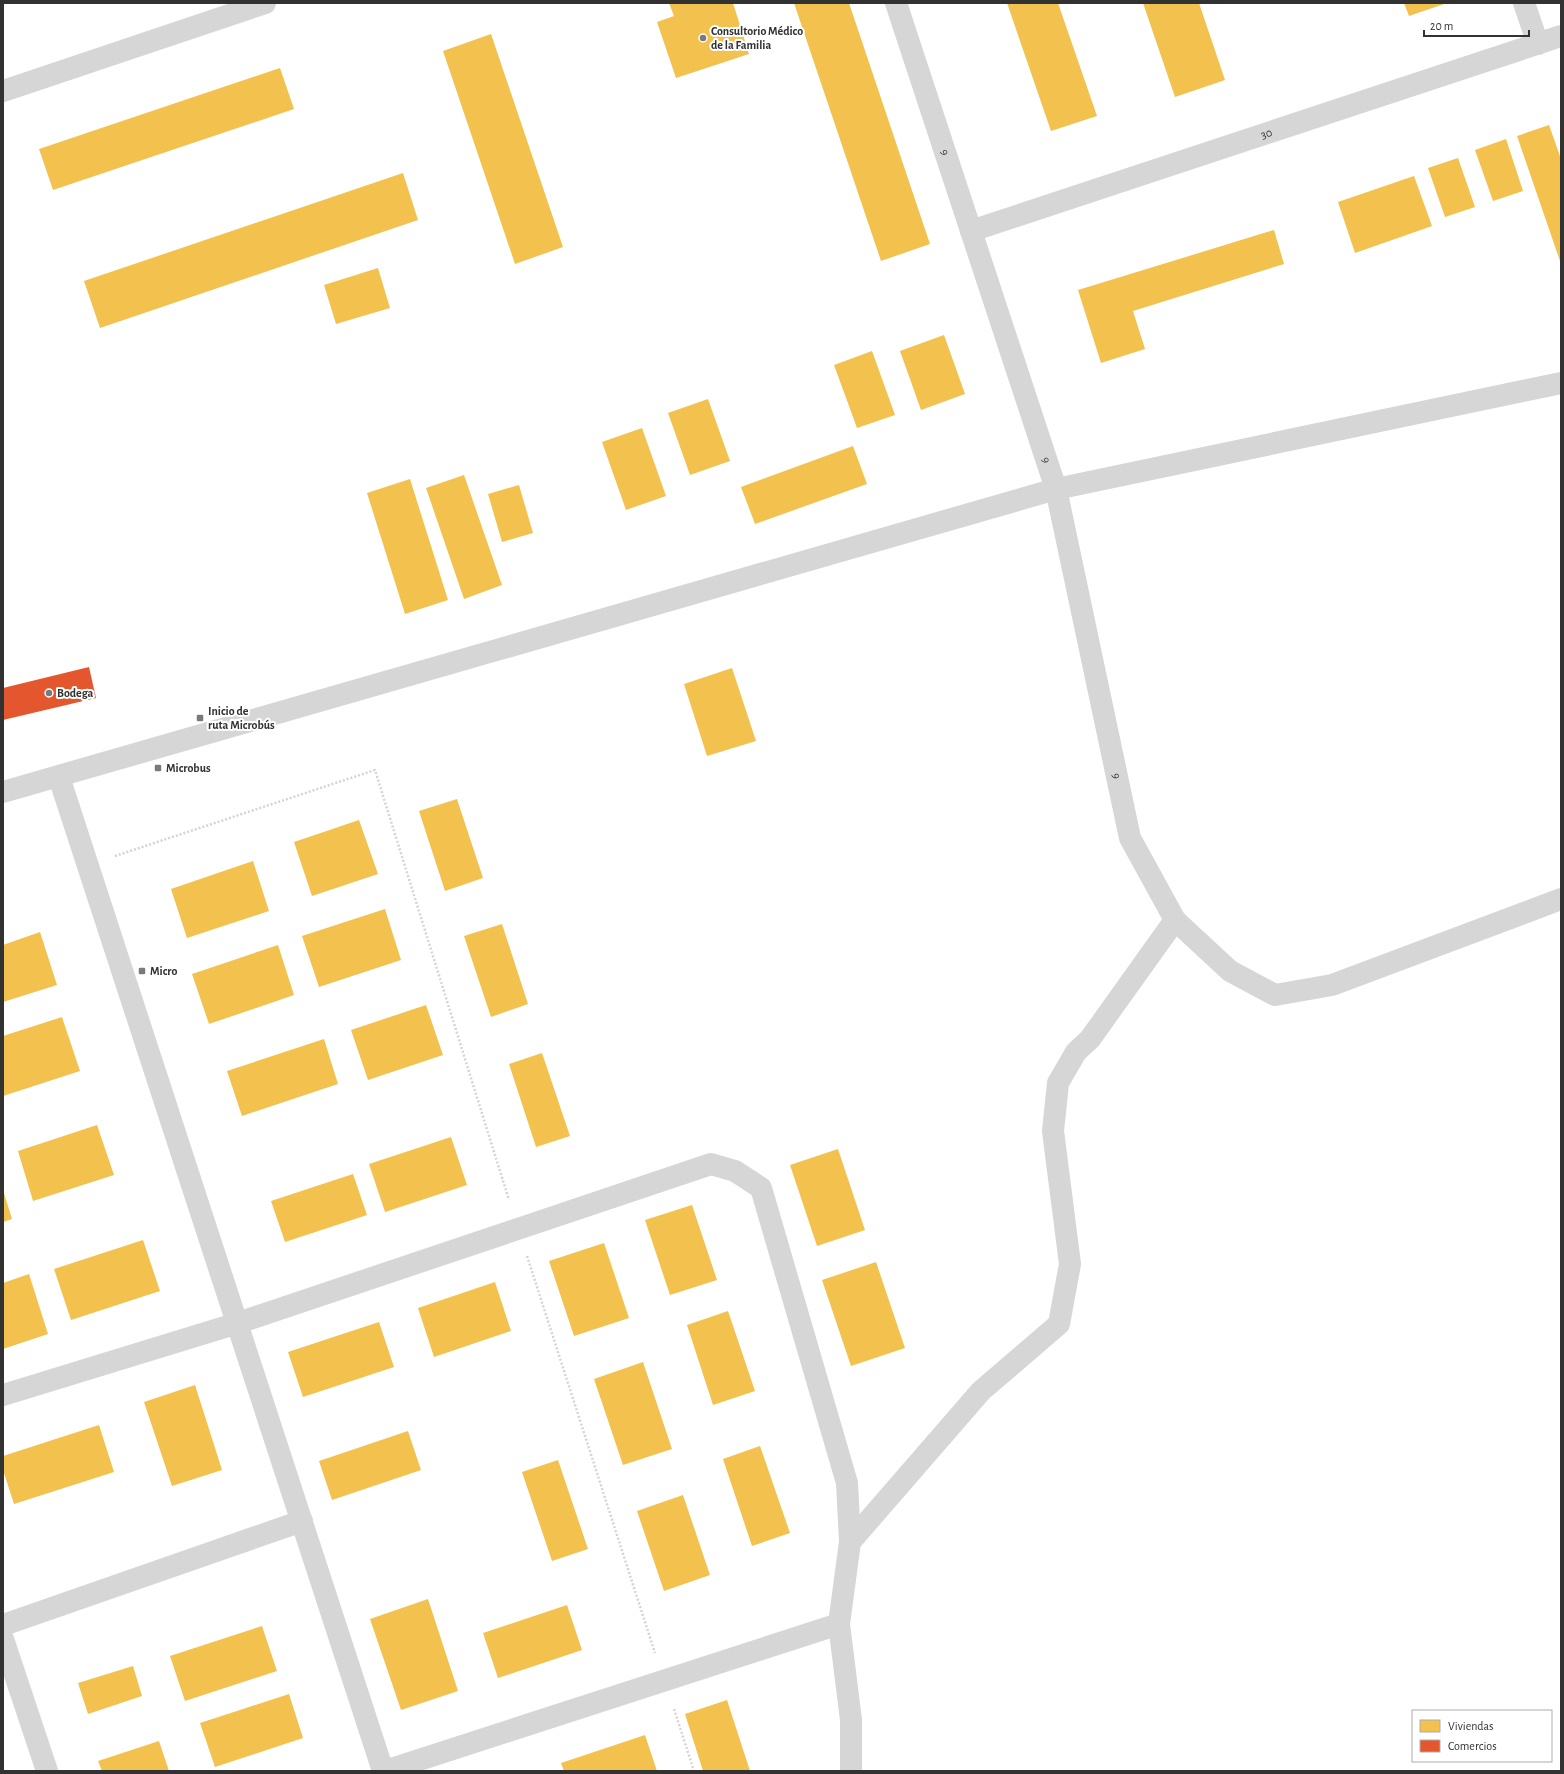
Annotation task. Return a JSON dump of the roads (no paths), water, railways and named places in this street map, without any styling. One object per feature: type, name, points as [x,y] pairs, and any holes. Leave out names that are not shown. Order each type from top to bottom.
[{"type":"street","points":[[3,91],[265,3]]},
{"type":"street","name":"9","points":[[896,3],[1056,489],[1130,838],[1175,920],[1230,971],[1275,995],[1332,985],[1561,899]]},
{"type":"street","points":[[1524,3],[1538,44]]},
{"type":"street","name":"30","points":[[972,231],[1561,36]]},
{"type":"street","points":[[3,792],[1056,489],[1561,383]]},
{"type":"street","points":[[59,777],[384,1771],[839,1624]]},
{"type":"street","points":[[850,1542],[981,1391],[1060,1324],[1070,1264],[1053,1131],[1058,1083],[1076,1052],[1090,1039],[1175,920]]},
{"type":"street","points":[[3,1395],[238,1323],[711,1164],[735,1171],[761,1188],[847,1484],[850,1542],[839,1624],[851,1720],[851,1771]]},
{"type":"street","points":[[3,1625],[302,1521]]},
{"type":"street","points":[[3,1639],[47,1771]]},
{"type":"place","name":"Consultorio Médico de la Familia","points":[[703,38]]},
{"type":"place","name":"Bodega","points":[[49,693]]},
{"type":"place","name":"Inicio de ruta Microbús","points":[[200,718]]},
{"type":"place","name":"Microbus","points":[[158,768]]},
{"type":"place","name":"Micro","points":[[142,971]]}]
